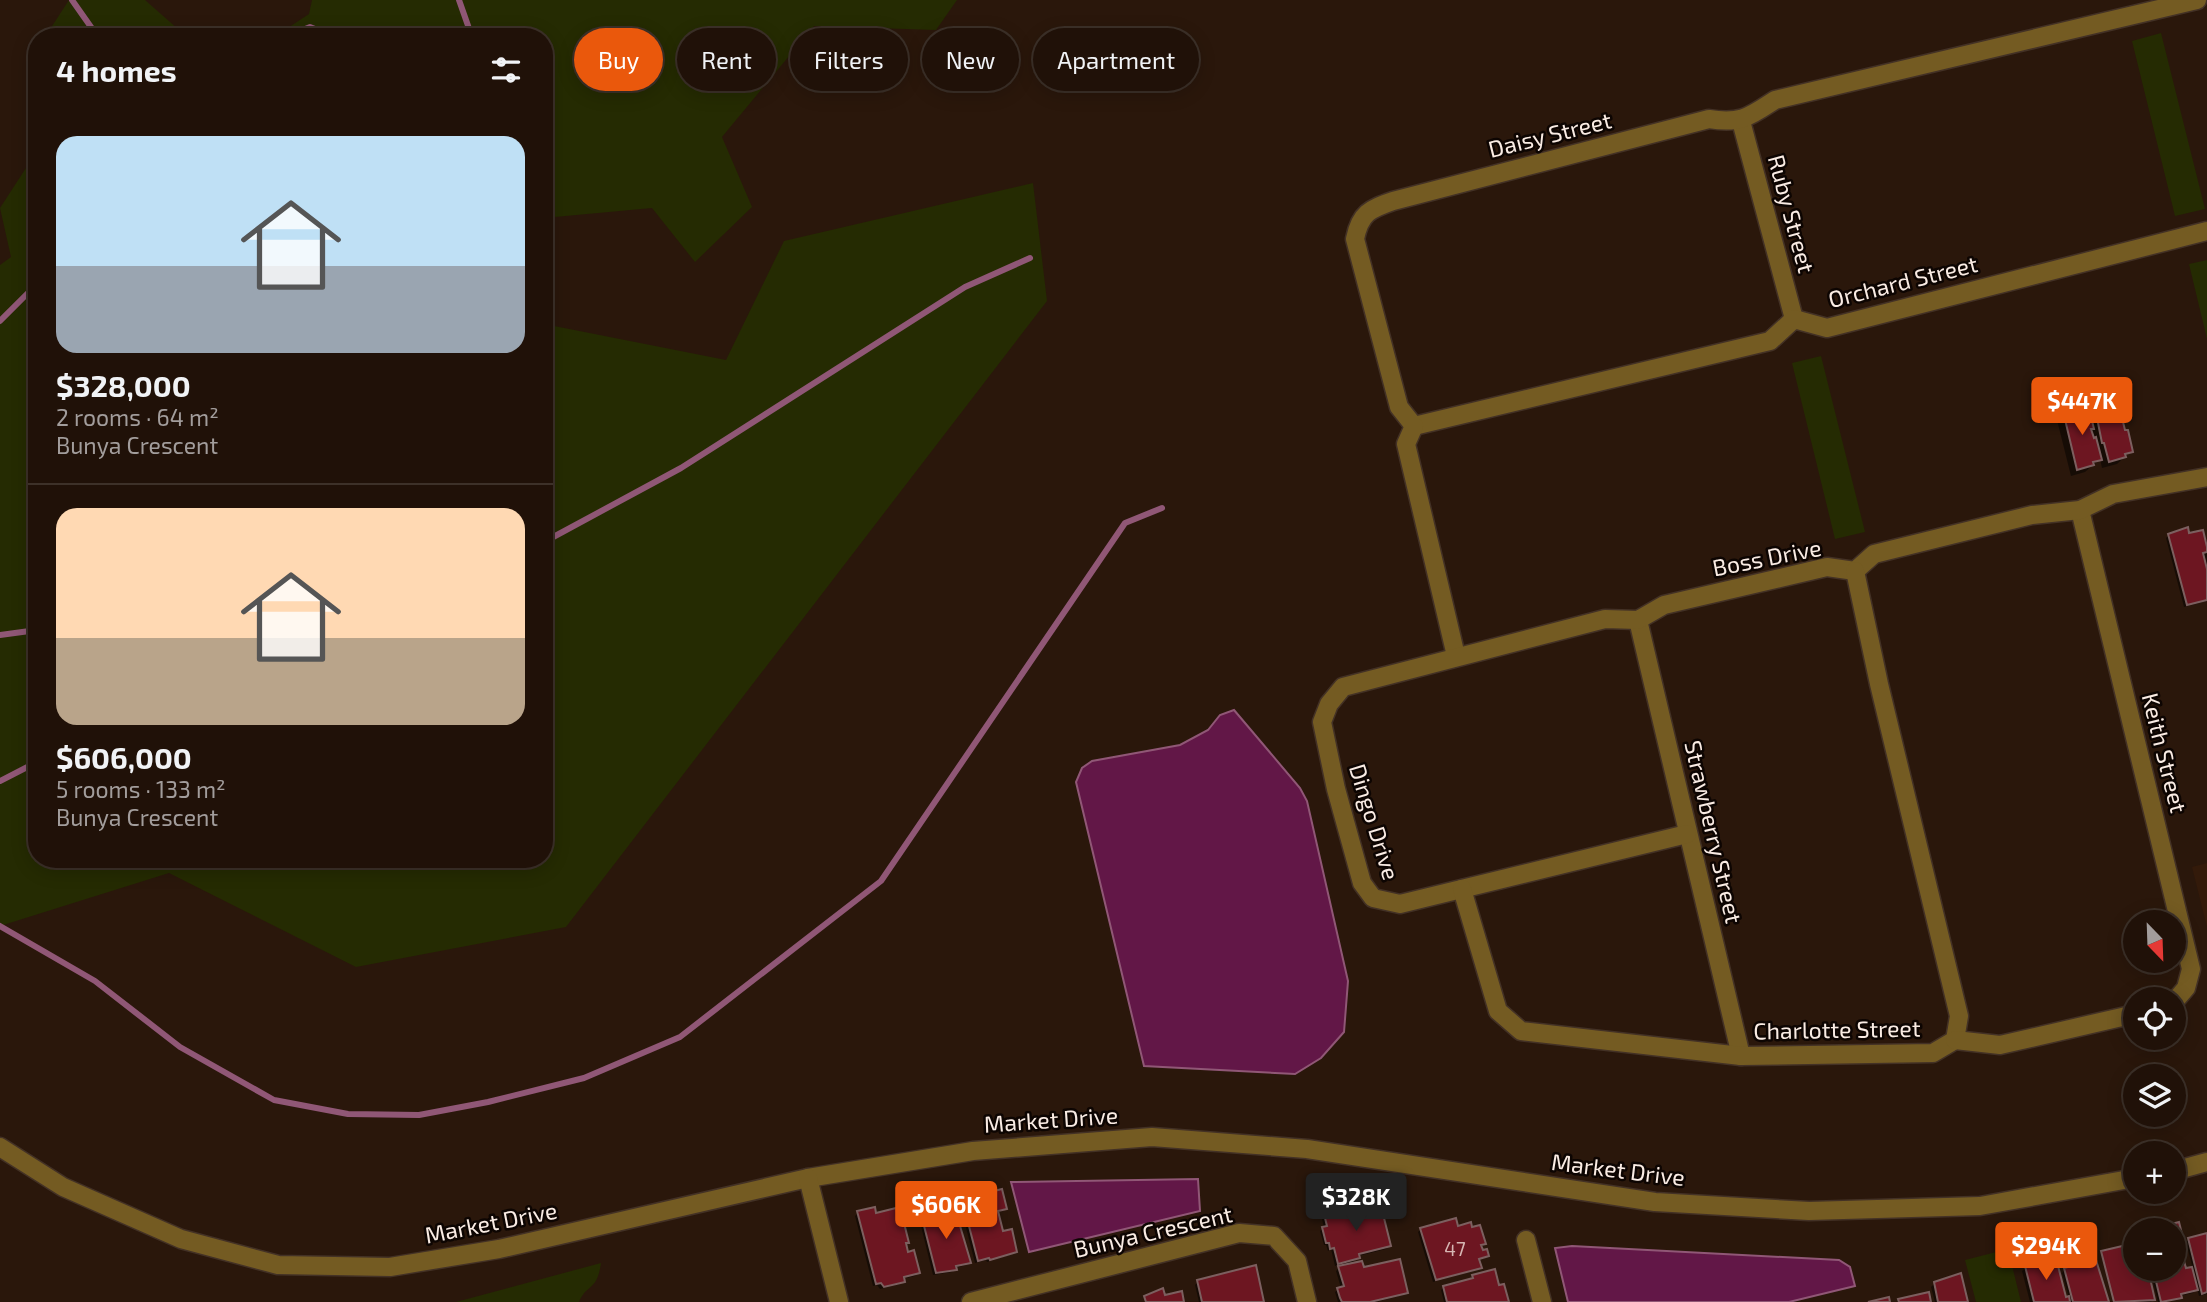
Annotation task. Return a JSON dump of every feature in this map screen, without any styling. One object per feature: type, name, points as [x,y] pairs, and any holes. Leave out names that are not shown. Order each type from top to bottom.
[{"type":"street","points":[[1741,121],[1775,100],[2197,0]]},
{"type":"street","name":"Daisy Street","points":[[1414,426],[1399,407],[1355,239],[1358,224],[1370,209],[1406,197],[1709,119],[1741,121]]},
{"type":"street","name":"Ruby Street","points":[[1741,121],[1794,319]]},
{"type":"street","name":"Orchard Street","points":[[1794,319],[1827,328],[2207,231]]},
{"type":"street","points":[[1456,656],[1406,444],[1414,426],[1770,341],[1794,319]]},
{"type":"street","name":"Boss Drive","points":[[1456,656],[1605,619],[1638,620],[1664,605],[1827,567],[1855,571],[1874,554],[2032,514],[2080,510],[2113,494],[2207,477]]},
{"type":"street","name":"Keith Street","points":[[2080,510],[2191,969],[2186,988]]},
{"type":"street","points":[[1855,571],[1879,684],[1959,1016],[1955,1040],[2000,1045],[2123,1017]]},
{"type":"street","name":"Strawberry Street","points":[[1638,620],[1741,1056]]},
{"type":"street","name":"Dingo Drive","points":[[1456,656],[1343,687],[1329,704],[1322,722],[1336,789],[1362,883],[1373,898],[1400,904],[1687,834]]},
{"type":"street","name":"Charlotte Street","points":[[1462,889],[1497,1011],[1521,1031],[1741,1056],[1933,1053],[1955,1040]]},
{"type":"street","name":"Market Drive","points":[[0,1147],[63,1187],[181,1239],[278,1265],[390,1267],[485,1251],[808,1178],[973,1151],[1152,1137],[1307,1149],[1655,1202],[1809,1211],[1980,1206],[2123,1180]]},
{"type":"street","points":[[2186,1168],[2207,1162]]},
{"type":"street","points":[[808,1178],[839,1302]]},
{"type":"street","name":"Bunya Crescent","points":[[971,1302],[1239,1233],[1274,1236],[1297,1261],[1307,1302]]},
{"type":"street","points":[[1526,1240],[1542,1302]]},
{"type":"shaded area","points":[[1234,710],[1300,788],[1307,801],[1348,981],[1344,1032],[1321,1058],[1295,1074],[1144,1066],[1076,782],[1082,768],[1092,761],[1180,745],[1208,730],[1220,715]]},
{"type":"shaded area","points":[[2207,863],[2207,927],[2192,867]]},
{"type":"shaded area","points":[[1198,1179],[1200,1211],[1029,1252],[1011,1182]]},
{"type":"shaded area","points":[[1572,1246],[1839,1260],[1850,1267],[1855,1286],[1789,1302],[1568,1302],[1555,1248]]},
{"type":"green space","points":[[69,0],[145,0],[177,28],[51,28]]},
{"type":"green space","points":[[312,0],[957,0],[937,28],[790,28],[790,55],[776,72],[776,28],[677,28],[677,91],[760,91],[722,137],[752,207],[695,262],[652,208],[553,217],[553,28],[288,28],[309,14]]},
{"type":"green space","points":[[2161,33],[2205,209],[2175,216],[2132,41]]},
{"type":"green space","points":[[28,165],[28,868],[553,868],[553,326],[726,360],[784,241],[1033,183],[1047,301],[566,927],[356,967],[169,873],[0,926],[0,265],[11,257],[0,208]]},
{"type":"green space","points":[[2207,260],[2207,339],[2189,264]]},
{"type":"green space","points":[[1821,356],[1865,532],[1835,539],[1792,363]]},
{"type":"green space","points":[[2008,1249],[2021,1302],[1976,1302],[1965,1260]]},
{"type":"green space","points":[[601,1263],[597,1279],[579,1302],[456,1302]]},
{"type":"building","points":[[2120,396],[2126,421],[2123,422],[2125,430],[2128,430],[2133,452],[2109,462],[2102,443],[2094,403]]},
{"type":"building","points":[[2088,404],[2094,429],[2091,429],[2102,460],[2077,470],[2063,411]]},
{"type":"building","points":[[2188,527],[2189,533],[2203,530],[2207,547],[2207,552],[2203,553],[2207,569],[2207,600],[2187,605],[2168,534]]},
{"type":"building","points":[[1002,1189],[1007,1209],[998,1211],[1003,1231],[1012,1229],[1017,1252],[978,1261],[962,1199]]},
{"type":"building","points":[[1381,1206],[1391,1246],[1359,1254],[1360,1258],[1338,1264],[1334,1248],[1330,1249],[1329,1243],[1326,1243],[1322,1227],[1327,1226],[1324,1214],[1348,1208],[1350,1214]]},
{"type":"building","points":[[875,1207],[876,1213],[896,1208],[900,1224],[904,1223],[909,1243],[906,1243],[908,1252],[914,1250],[920,1273],[904,1277],[905,1282],[884,1287],[881,1283],[876,1284],[857,1211]]},
{"type":"building","points":[[955,1209],[971,1263],[956,1266],[957,1270],[936,1273],[922,1218]]},
{"type":"building","points":[[1456,1218],[1458,1226],[1471,1222],[1472,1227],[1480,1225],[1486,1244],[1481,1245],[1483,1250],[1487,1249],[1489,1256],[1479,1259],[1482,1268],[1436,1280],[1420,1228]]},
{"type":"building","points":[[2207,1233],[2207,1292],[2202,1294],[2188,1238]]},
{"type":"building","points":[[2123,1246],[2123,1281],[2151,1281],[2155,1300],[2114,1302],[2101,1251]]},
{"type":"building","points":[[2056,1258],[2066,1297],[2069,1296],[2070,1302],[2034,1302],[2025,1266]]},
{"type":"building","points":[[1400,1259],[1408,1293],[1370,1302],[1342,1302],[1337,1288],[1344,1286],[1338,1266],[1362,1261],[1364,1267]]},
{"type":"building","points":[[2096,1260],[2109,1302],[2073,1302],[2064,1268]]},
{"type":"building","points":[[1256,1265],[1264,1302],[1202,1302],[1197,1280]]},
{"type":"building","points":[[2192,1267],[2198,1290],[2181,1294],[2182,1298],[2161,1302],[2156,1281],[2186,1281],[2186,1268]]},
{"type":"building","points":[[1495,1269],[1499,1285],[1504,1284],[1509,1302],[1447,1302],[1443,1286]]},
{"type":"building","points":[[1961,1273],[1968,1302],[1938,1302],[1934,1282]]},
{"type":"building","points":[[1163,1288],[1165,1295],[1182,1291],[1184,1302],[1146,1302],[1144,1296]]},
{"type":"building","points":[[1929,1292],[1931,1302],[1899,1302],[1898,1299]]},
{"type":"building","points":[[1889,1297],[1890,1302],[1868,1302]]},
{"type":"waterway","points":[[72,0],[92,28]]},
{"type":"waterway","points":[[459,0],[469,28]]},
{"type":"waterway","points":[[308,28],[312,28]]},
{"type":"waterway","points":[[553,537],[681,468],[965,287],[1030,258]]},
{"type":"waterway","points":[[0,321],[28,293]]},
{"type":"waterway","points":[[0,926],[95,981],[180,1047],[274,1100],[348,1114],[419,1115],[488,1102],[584,1078],[680,1037],[881,881],[1125,523],[1162,508]]},
{"type":"waterway","points":[[0,635],[28,631]]},
{"type":"waterway","points":[[0,781],[28,767]]}]
